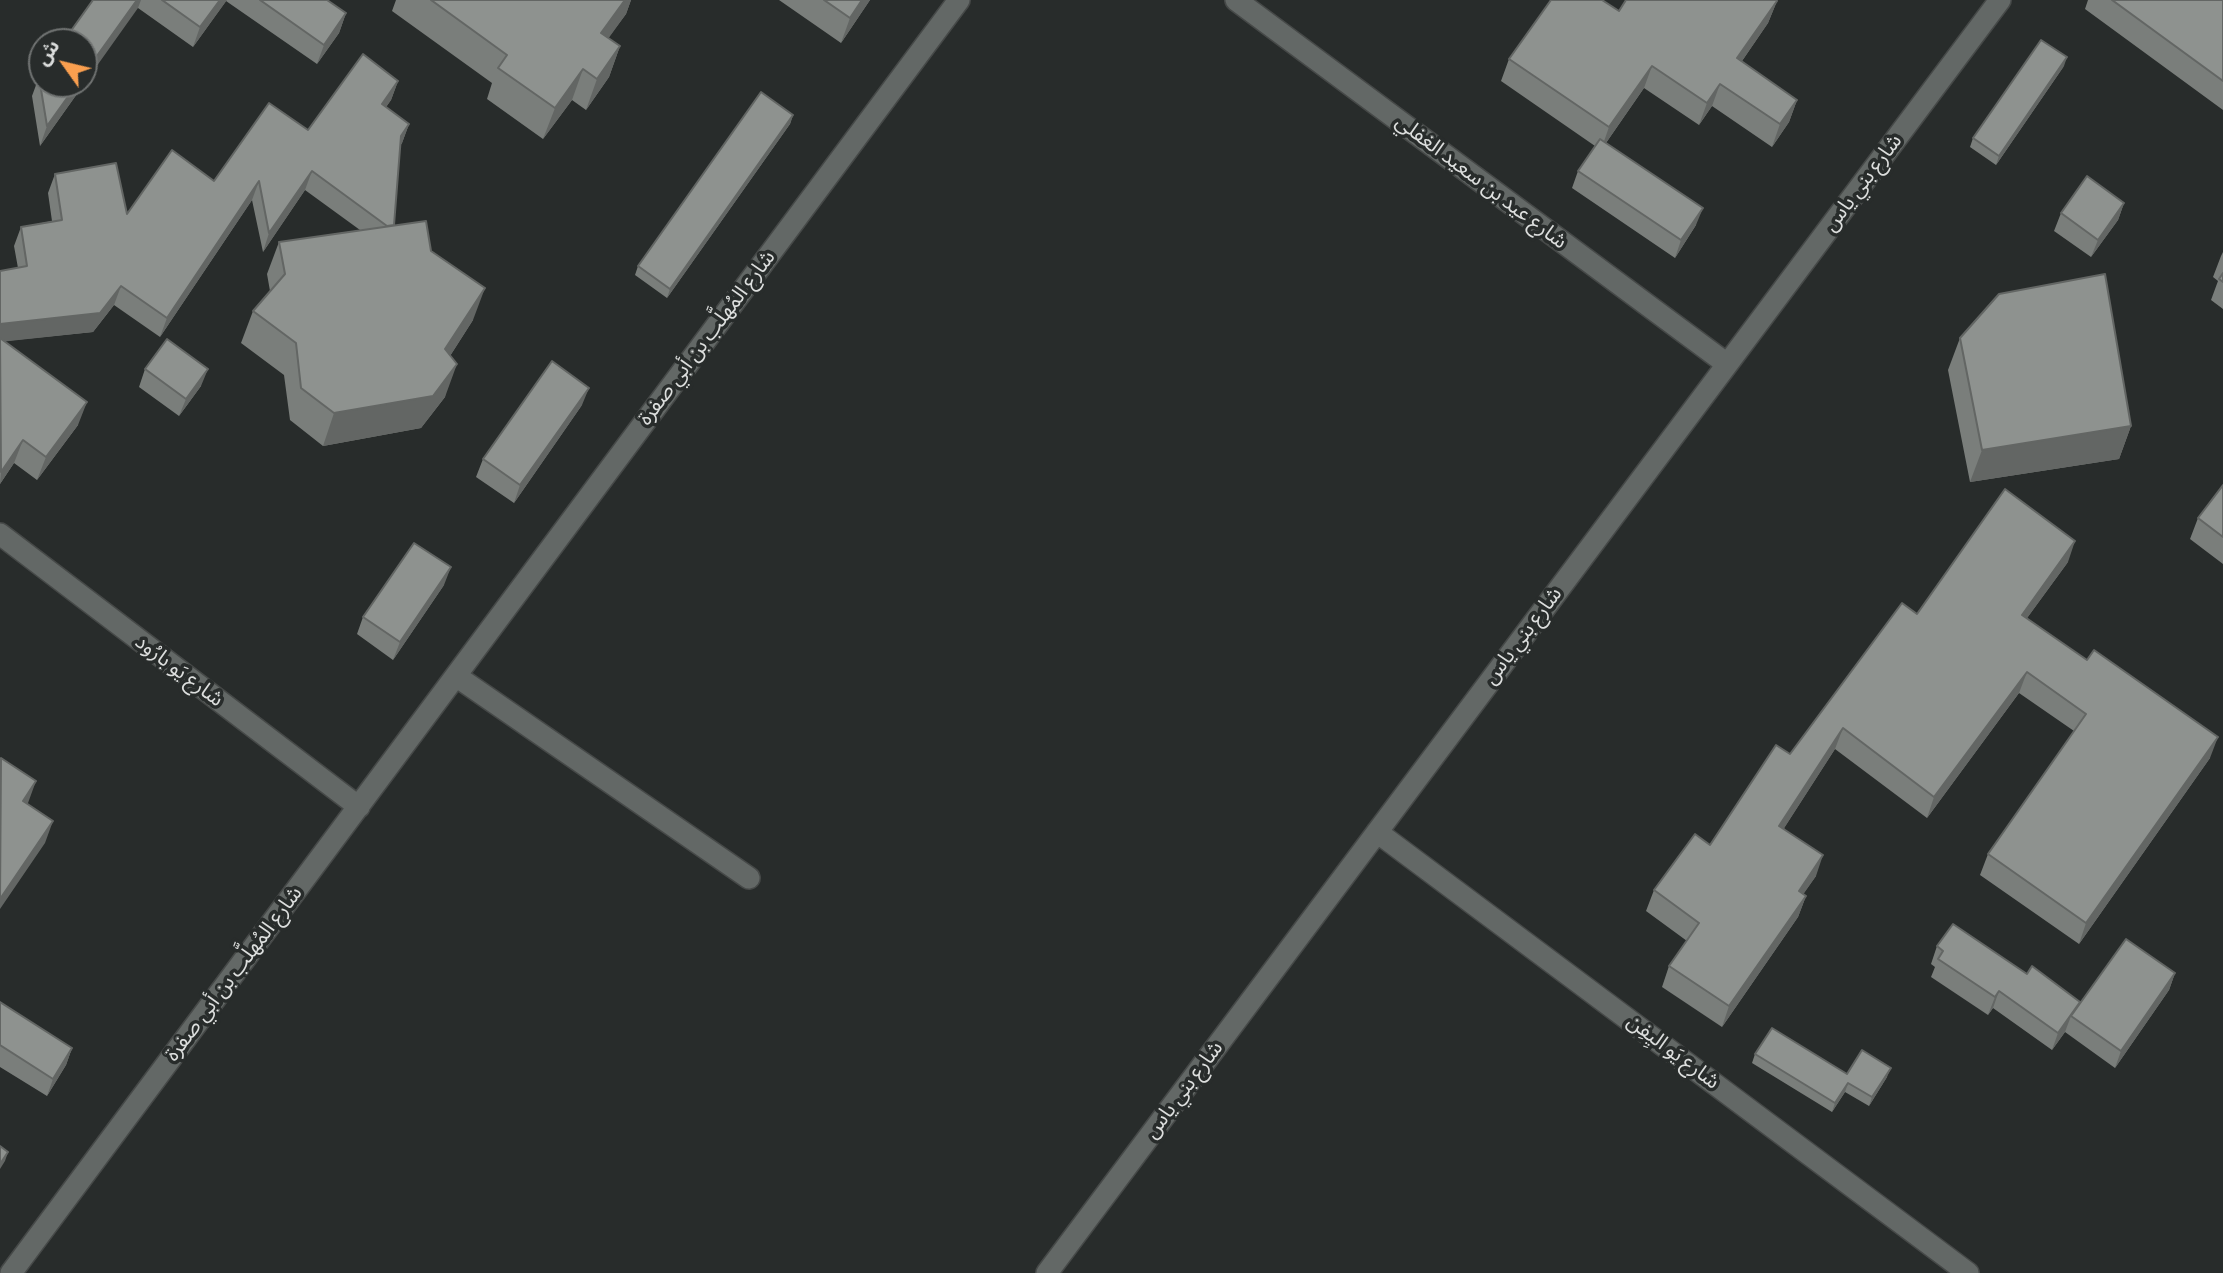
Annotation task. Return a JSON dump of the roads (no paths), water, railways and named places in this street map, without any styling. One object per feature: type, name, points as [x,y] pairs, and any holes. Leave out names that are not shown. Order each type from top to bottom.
[{"type":"street","name":"شارع المُهلَّب بن أبي صفرة","points":[[11,1273],[959,0]]},
{"type":"street","name":"شارع عيد بن سعيد الغفلي","points":[[1236,0],[1727,364]]},
{"type":"street","name":"شارع بني ياس","points":[[1047,1273],[2000,0]]},
{"type":"street","name":"شارع يَو بارُود","points":[[0,534],[359,807]]},
{"type":"street","points":[[456,676],[749,877]]},
{"type":"street","name":"شارع يَو اليِفِن","points":[[1377,832],[1968,1273]]}]
